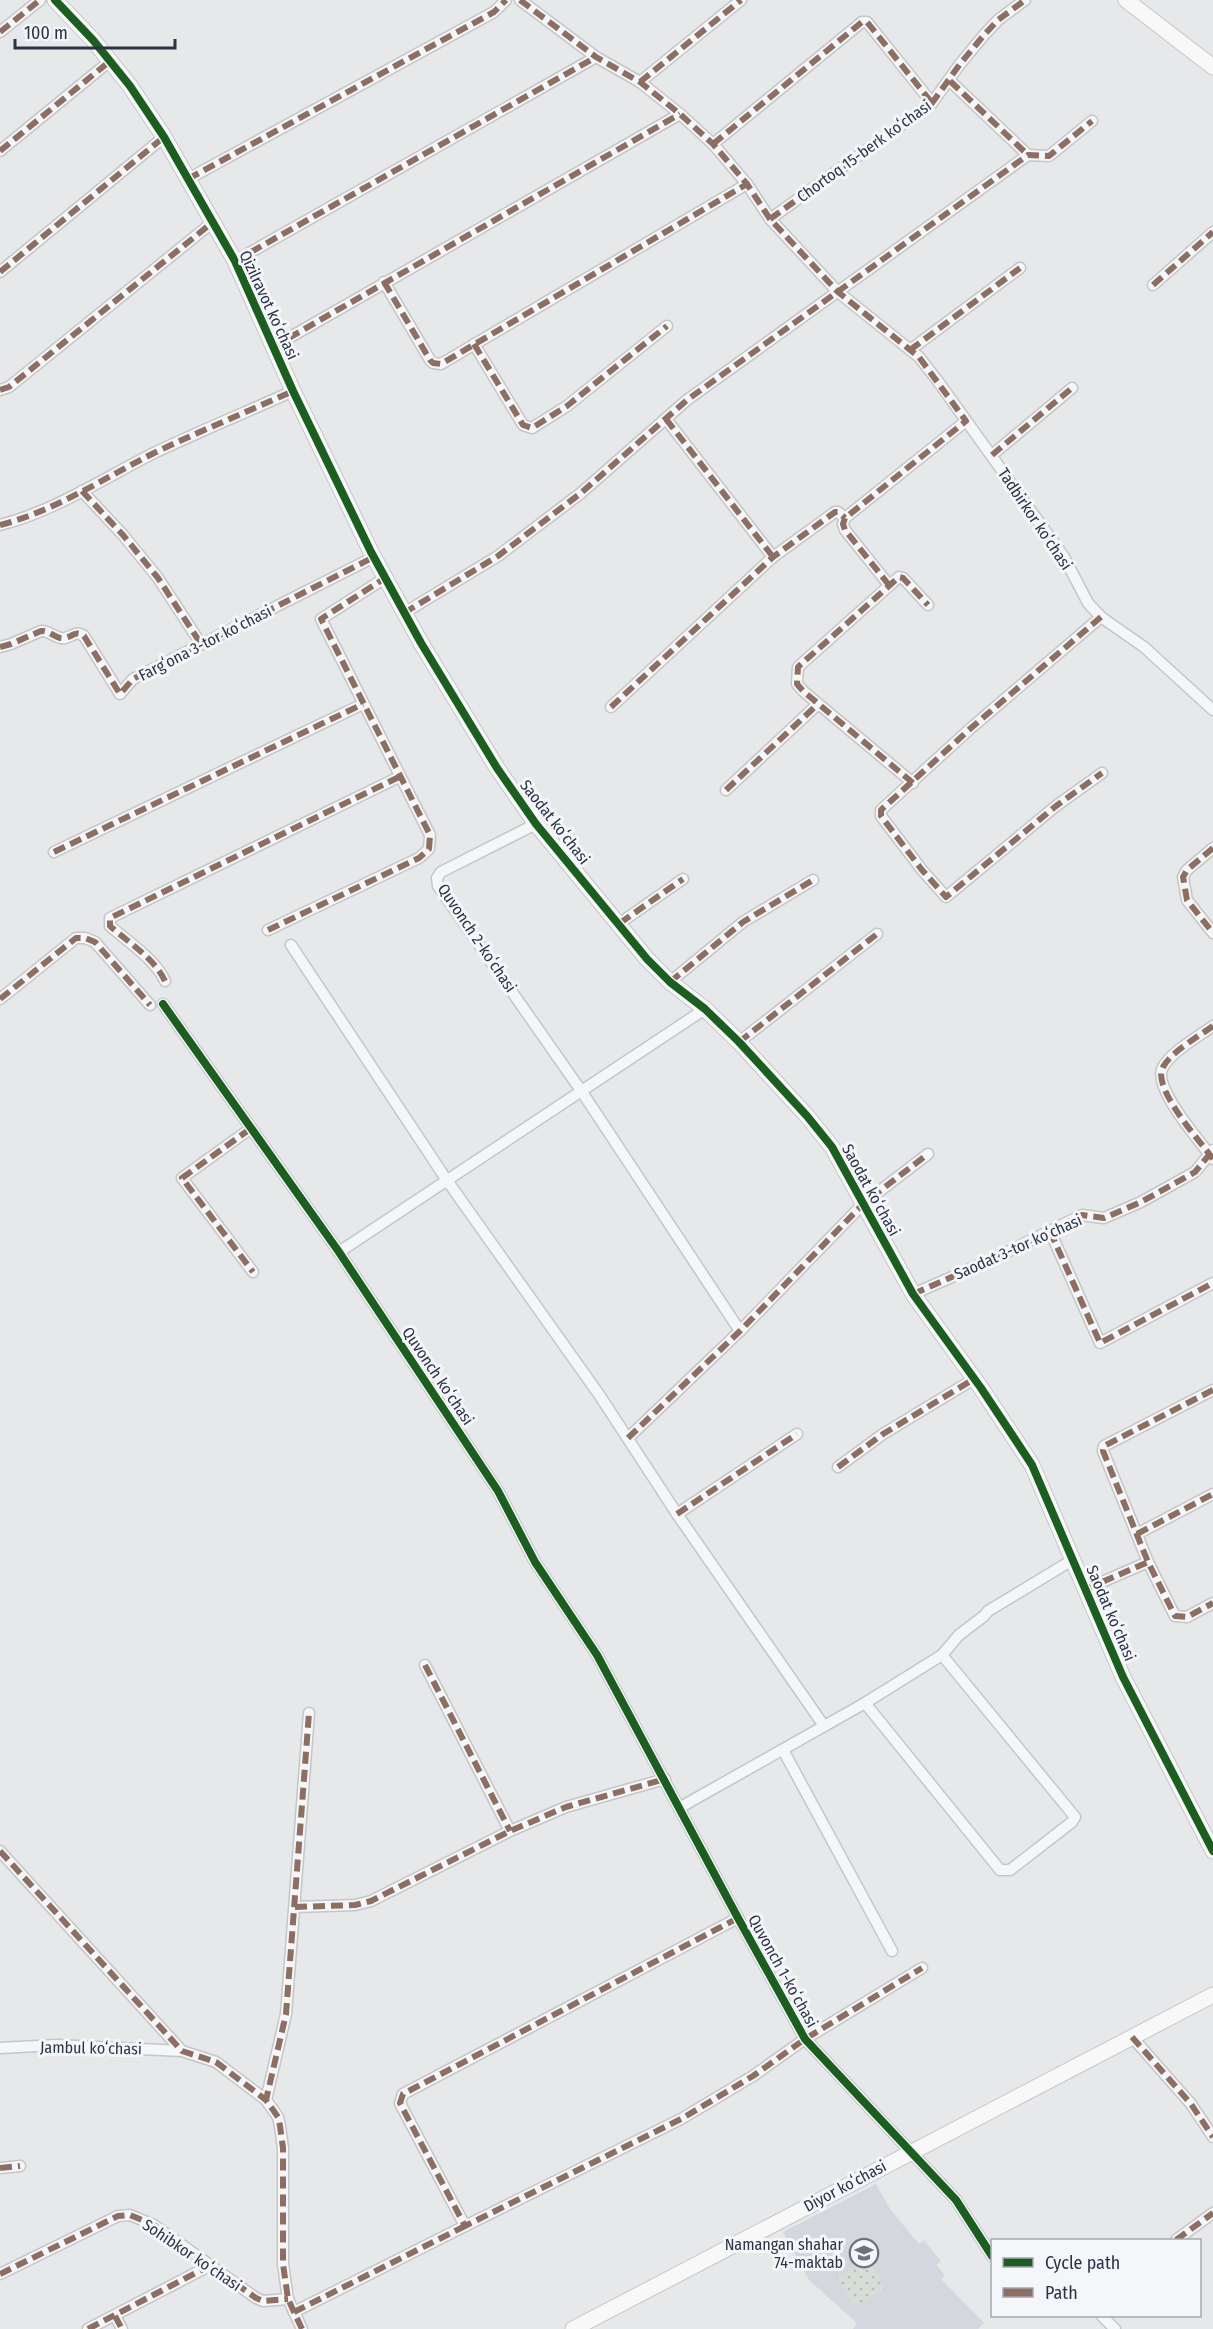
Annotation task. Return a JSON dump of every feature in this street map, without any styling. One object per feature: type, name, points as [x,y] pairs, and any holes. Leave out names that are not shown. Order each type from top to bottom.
[{"type":"street","points":[[0,32],[40,0]]},
{"type":"street","name":"Qizilravot koʻchasi","points":[[55,0],[110,61],[164,137],[213,222],[234,261],[293,391],[374,557],[404,613]]},
{"type":"street","points":[[188,179],[494,12],[506,0]]},
{"type":"street","name":"Tadbirkor koʻchasi","points":[[520,0],[596,57],[640,82],[713,144],[747,184],[770,219],[838,292],[919,357],[1064,557],[1080,591],[1101,617],[1144,647],[1213,710]]},
{"type":"street","points":[[640,82],[741,0]]},
{"type":"street","name":"Chortoq 15-berk koʻchasi","points":[[770,219],[932,103],[960,64],[998,20],[1025,0]]},
{"type":"street","points":[[1126,0],[1213,67]]},
{"type":"street","points":[[713,144],[862,22],[867,22],[932,103]]},
{"type":"street","points":[[234,261],[596,57]]},
{"type":"street","points":[[0,151],[110,61]]},
{"type":"street","points":[[950,81],[1028,155]]},
{"type":"street","points":[[273,347],[680,114]]},
{"type":"street","points":[[404,613],[498,556],[581,493],[687,400],[1028,155],[1049,156],[1092,121]]},
{"type":"street","points":[[0,272],[164,137]]},
{"type":"street","points":[[384,282],[433,363],[441,364],[747,184]]},
{"type":"street","points":[[0,390],[9,387],[213,222]]},
{"type":"street","points":[[1153,285],[1213,232]]},
{"type":"street","points":[[909,350],[1020,268]]},
{"type":"street","points":[[474,344],[523,425],[532,428],[567,406],[667,326]]},
{"type":"street","points":[[992,455],[1072,388]]},
{"type":"street","points":[[0,525],[20,520],[155,453],[293,391]]},
{"type":"street","points":[[666,418],[773,557]]},
{"type":"street","points":[[889,585],[845,531],[843,524],[845,518],[966,421]]},
{"type":"street","points":[[82,491],[123,535],[158,578],[201,644]]},
{"type":"street","points":[[611,707],[773,557],[835,512],[845,518]]},
{"type":"street","name":"Fargʻona 3-tor koʻchasi","points":[[0,647],[46,630],[57,637],[65,638],[74,633],[80,633],[120,694],[133,679],[374,557]]},
{"type":"street","points":[[913,783],[802,692],[797,684],[798,667],[889,585],[901,577],[928,605]]},
{"type":"street","points":[[268,930],[426,853],[431,843],[430,835],[321,619],[386,578]]},
{"type":"street","name":"Saodat koʻchasi","points":[[404,613],[497,768],[536,824],[620,923],[647,959],[739,1042],[807,1116],[832,1147],[913,1294],[1032,1465],[1123,1677],[1213,1851]]},
{"type":"street","points":[[1101,617],[971,728],[881,810],[881,816],[922,870],[946,897],[1056,806],[1102,773]]},
{"type":"street","points":[[54,852],[363,704]]},
{"type":"street","points":[[726,790],[818,704]]},
{"type":"street","points":[[165,981],[153,964],[110,926],[110,918],[399,777]]},
{"type":"street","name":"Quvonch 2-koʻchasi","points":[[536,824],[441,872],[437,876],[437,882],[582,1092],[740,1330]]},
{"type":"street","points":[[1213,848],[1187,870],[1183,877],[1187,900],[1213,933]]},
{"type":"street","points":[[620,923],[683,879]]},
{"type":"street","points":[[670,982],[743,922],[813,880]]},
{"type":"street","points":[[739,1042],[877,934]]},
{"type":"street","points":[[0,999],[76,938],[95,942],[150,1005]]},
{"type":"street","points":[[291,945],[446,1179],[628,1438],[677,1514],[824,1726]]},
{"type":"street","name":"Quvonch koʻchasi","points":[[163,1004],[339,1252],[498,1491],[535,1562],[597,1655],[665,1779]]},
{"type":"street","points":[[339,1252],[705,1009]]},
{"type":"street","points":[[1212,1154],[1167,1096],[1161,1080],[1161,1069],[1171,1058],[1213,1026]]},
{"type":"street","points":[[250,1129],[182,1178],[253,1272]]},
{"type":"street","points":[[628,1438],[740,1330],[864,1203],[928,1154]]},
{"type":"street","name":"Saodat 3-tor koʻchasi","points":[[913,1294],[1083,1215],[1104,1218],[1141,1202],[1195,1172],[1212,1154]]},
{"type":"street","points":[[1050,1231],[1100,1343],[1213,1283]]},
{"type":"street","points":[[838,1467],[883,1434],[974,1379]]},
{"type":"street","points":[[1213,1390],[1104,1446],[1104,1457],[1148,1562],[1174,1616],[1188,1617],[1213,1603]]},
{"type":"street","points":[[677,1514],[797,1434]]},
{"type":"street","points":[[1137,1534],[1213,1494]]},
{"type":"street","points":[[679,1808],[865,1703],[942,1655],[959,1635],[988,1611],[1074,1559]]},
{"type":"street","points":[[1086,1589],[1148,1562]]},
{"type":"street","points":[[865,1703],[1000,1870],[1010,1870],[1072,1822],[1075,1817],[942,1655]]},
{"type":"street","points":[[425,1665],[510,1831]]},
{"type":"street","points":[[266,2100],[286,2014],[309,1713]]},
{"type":"street","points":[[783,1750],[892,1951]]},
{"type":"street","points":[[295,1907],[355,1905],[371,1901],[510,1831],[566,1807],[665,1779]]},
{"type":"street","name":"Quvonch 1-koʻchasi","points":[[665,1779],[805,2039],[956,2200],[991,2253]]},
{"type":"street","points":[[0,1851],[182,2051],[216,2062],[266,2100],[278,2117],[283,2148],[283,2264],[288,2299],[302,2329]]},
{"type":"street","points":[[465,2226],[400,2103],[403,2094],[738,1918]]},
{"type":"street","points":[[294,2312],[681,2119],[753,2076],[805,2039],[922,1968]]},
{"type":"street","name":"Diyor koʻchasi","points":[[573,2329],[1213,1995]]},
{"type":"street","points":[[1132,2037],[1191,2104],[1213,2137]]},
{"type":"street","name":"Jambul koʻchasi","points":[[0,2048],[56,2045],[182,2051]]},
{"type":"street","points":[[0,2168],[20,2166]]},
{"type":"street","points":[[1179,2239],[1213,2213]]},
{"type":"street","name":"Sohibkor koʻchasi","points":[[0,2274],[118,2216],[130,2215],[154,2226],[237,2286],[263,2301],[288,2299]]},
{"type":"street","points":[[88,2329],[211,2265]]},
{"type":"street","points":[[115,2316],[122,2329]]},
{"type":"street","points":[[1103,2317],[1115,2329]]},
{"type":"shaded area","name":"Namangan shahar 74-maktab","points":[[876,2184],[890,2209],[919,2244],[924,2240],[941,2261],[937,2265],[945,2276],[941,2279],[984,2323],[978,2329],[853,2329],[857,2323],[809,2280],[783,2232]]},
{"type":"shaded area","points":[[869,2260],[885,2289],[853,2307],[837,2277]]},
{"type":"marked path","points":[[0,32],[40,0]]},
{"type":"marked path","points":[[188,179],[494,12],[506,0]]},
{"type":"marked path","points":[[520,0],[596,57],[640,82],[713,144],[747,184],[770,219],[838,292],[919,357],[966,421],[845,518],[843,524],[845,530],[889,585]]},
{"type":"marked path","points":[[640,82],[741,0]]},
{"type":"marked path","points":[[770,219],[932,103],[984,35],[998,20],[1025,0]]},
{"type":"marked path","points":[[713,144],[862,22],[867,22],[932,103]]},
{"type":"marked path","points":[[235,261],[596,57]]},
{"type":"marked path","points":[[0,151],[110,61]]},
{"type":"marked path","points":[[950,81],[1028,155]]},
{"type":"marked path","points":[[273,347],[680,114]]},
{"type":"marked path","points":[[404,613],[498,556],[581,493],[687,400],[1028,155],[1049,156],[1092,121]]},
{"type":"marked path","points":[[0,272],[164,137]]},
{"type":"marked path","points":[[384,282],[430,360],[441,364],[747,184]]},
{"type":"marked path","points":[[0,390],[9,387],[213,222]]},
{"type":"marked path","points":[[1153,285],[1213,232]]},
{"type":"marked path","points":[[910,350],[1020,268]]},
{"type":"marked path","points":[[474,344],[523,425],[532,428],[567,406],[667,326]]},
{"type":"marked path","points":[[992,455],[1072,388]]},
{"type":"marked path","points":[[0,525],[60,503],[154,453],[293,391]]},
{"type":"marked path","points":[[666,419],[773,557]]},
{"type":"marked path","points":[[82,491],[123,535],[158,578],[201,644]]},
{"type":"marked path","points":[[611,707],[773,557],[835,512],[845,518]]},
{"type":"marked path","points":[[0,647],[41,631],[62,638],[76,633],[81,634],[120,694],[133,679],[374,557]]},
{"type":"marked path","points":[[913,783],[803,691],[797,684],[798,667],[899,577],[903,578],[928,605]]},
{"type":"marked path","points":[[268,930],[419,858],[429,849],[430,835],[321,619],[385,578]]},
{"type":"marked path","points":[[1101,617],[971,728],[881,810],[881,816],[922,870],[946,897],[1056,806],[1102,773]]},
{"type":"marked path","points":[[54,852],[363,704]]},
{"type":"marked path","points":[[726,790],[818,704]]},
{"type":"marked path","points":[[165,981],[155,965],[110,926],[110,918],[399,777]]},
{"type":"marked path","points":[[1213,848],[1187,870],[1183,877],[1187,900],[1213,933]]},
{"type":"marked path","points":[[620,923],[683,879]]},
{"type":"marked path","points":[[670,982],[743,922],[813,880]]},
{"type":"marked path","points":[[739,1042],[877,934]]},
{"type":"marked path","points":[[0,999],[76,938],[85,938],[95,942],[150,1005]]},
{"type":"marked path","points":[[1213,1026],[1172,1056],[1163,1067],[1161,1076],[1170,1101],[1213,1159]]},
{"type":"marked path","points":[[250,1129],[182,1178],[253,1272]]},
{"type":"marked path","points":[[913,1294],[991,1260],[1082,1215],[1104,1218],[1141,1202],[1195,1172],[1213,1150]]},
{"type":"marked path","points":[[628,1438],[740,1331],[864,1203],[928,1154]]},
{"type":"marked path","points":[[1050,1231],[1100,1343],[1213,1283]]},
{"type":"marked path","points":[[838,1467],[883,1434],[974,1379]]},
{"type":"marked path","points":[[1213,1390],[1104,1446],[1103,1451],[1148,1562],[1175,1616],[1187,1617],[1213,1603]]},
{"type":"marked path","points":[[677,1514],[797,1434]]},
{"type":"marked path","points":[[1137,1534],[1213,1494]]},
{"type":"marked path","points":[[1086,1589],[1148,1562]]},
{"type":"marked path","points":[[425,1665],[510,1831]]},
{"type":"marked path","points":[[302,2329],[288,2299],[283,2264],[283,2148],[280,2126],[278,2117],[266,2100],[286,2014],[309,1713]]},
{"type":"marked path","points":[[295,1907],[355,1905],[371,1901],[510,1831],[566,1807],[665,1779]]},
{"type":"marked path","points":[[0,1851],[182,2051],[216,2062],[266,2100]]},
{"type":"marked path","points":[[738,1918],[403,2094],[400,2103],[465,2226],[681,2119],[753,2076],[805,2039],[922,1968]]},
{"type":"marked path","points":[[1132,2037],[1191,2104],[1213,2137]]},
{"type":"marked path","points":[[0,2168],[20,2166]]},
{"type":"marked path","points":[[1177,2239],[1213,2213]]},
{"type":"marked path","points":[[0,2274],[118,2216],[130,2215],[154,2225],[256,2298],[263,2301],[288,2299]]},
{"type":"marked path","points":[[294,2312],[465,2226]]},
{"type":"marked path","points":[[88,2329],[211,2265]]},
{"type":"marked path","points":[[115,2316],[122,2329]]},
{"type":"cycle path","points":[[55,0],[93,40],[130,86],[164,137],[235,261],[293,391],[371,552],[421,643],[497,768],[536,824],[647,959],[739,1042],[807,1116],[832,1147],[913,1294],[981,1388],[1032,1465],[1123,1677],[1213,1851]]},
{"type":"cycle path","points":[[163,1004],[339,1252],[498,1491],[535,1562],[597,1655],[805,2039],[956,2200],[991,2254]]},
{"type":"place","name":"Namangan shahar 74-maktab","points":[[864,2253]]}]
